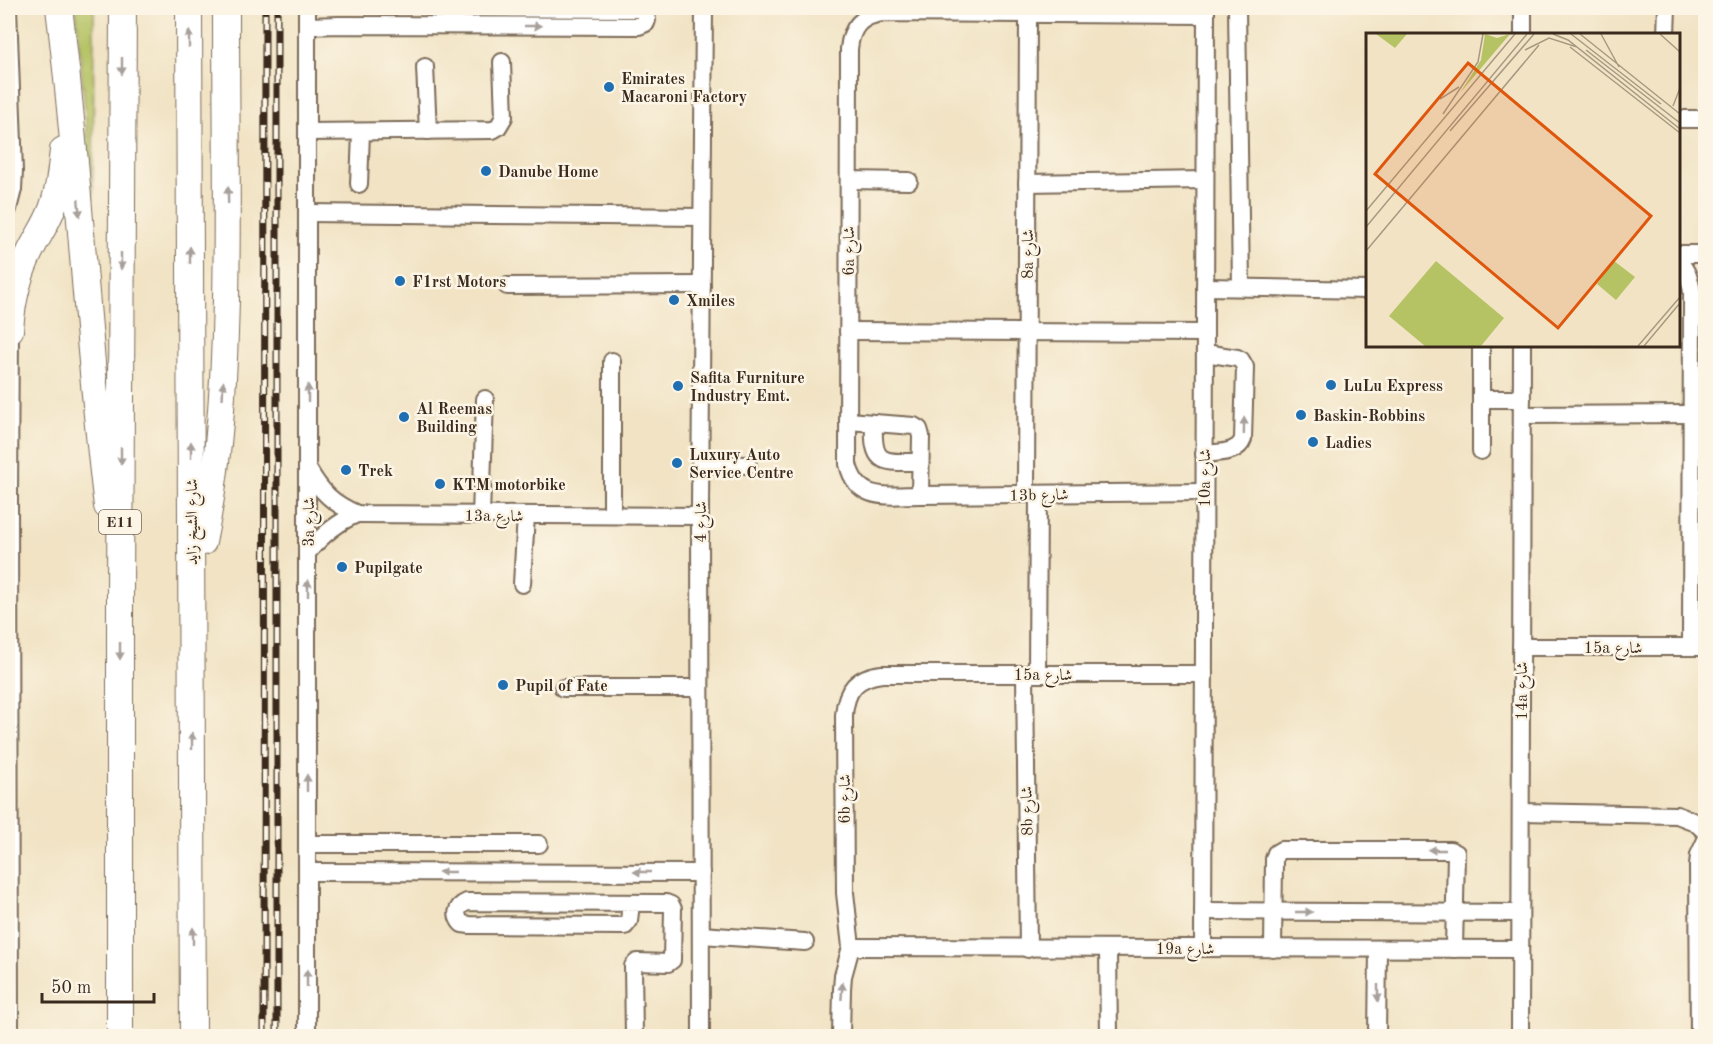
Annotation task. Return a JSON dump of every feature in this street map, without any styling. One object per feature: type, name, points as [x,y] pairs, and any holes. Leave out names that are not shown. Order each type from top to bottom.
[{"type":"highway","points":[[59,8],[69,87],[100,450],[120,595]]},
{"type":"highway","name":"E11","points":[[120,1036],[123,8]]},
{"type":"highway","name":"شارع الشيخ زايد","points":[[189,8],[193,1036]]},
{"type":"highway","points":[[192,593],[213,489],[222,402],[228,213],[226,8]]},
{"type":"highway","points":[[226,54],[240,8]]},
{"type":"highway","points":[[10,330],[18,279],[51,212],[58,189],[69,87]]},
{"type":"street","points":[[8,8],[14,171],[13,189],[8,209]]},
{"type":"street","name":"3a شارع","points":[[307,8],[307,1036]]},
{"type":"street","points":[[307,26],[639,26],[647,20],[645,12],[638,9],[477,8]]},
{"type":"street","name":"شارع 4","points":[[701,1036],[700,464],[704,8]]},
{"type":"street","points":[[1237,8],[1241,287]]},
{"type":"street","points":[[1522,8],[1523,33]]},
{"type":"street","points":[[1666,33],[1667,8]]},
{"type":"street","points":[[1028,15],[1206,11]]},
{"type":"street","name":"10a شارع","points":[[1203,948],[1206,11]]},
{"type":"street","name":"6a شارع","points":[[874,495],[864,491],[856,484],[850,475],[848,464],[850,38],[862,20],[872,14],[1028,15]]},
{"type":"street","name":"8a شارع","points":[[1028,15],[1026,332],[1032,494]]},
{"type":"street","points":[[307,132],[493,130],[498,127],[504,117],[502,62]]},
{"type":"street","points":[[425,67],[428,131]]},
{"type":"street","points":[[1680,119],[1706,119]]},
{"type":"street","points":[[359,184],[361,133]]},
{"type":"street","points":[[849,180],[909,181]]},
{"type":"street","points":[[1027,183],[1205,180]]},
{"type":"street","points":[[307,213],[702,217]]},
{"type":"street","points":[[1680,254],[1706,254]]},
{"type":"street","points":[[1680,262],[1691,281],[1692,292],[1692,414],[1698,647]]},
{"type":"street","points":[[507,286],[702,285]]},
{"type":"street","points":[[1205,287],[1366,290]]},
{"type":"street","points":[[10,330],[8,447],[10,1036]]},
{"type":"street","points":[[848,331],[1205,333]]},
{"type":"street","points":[[1481,346],[1481,451]]},
{"type":"street","name":"14a شارع","points":[[1520,1036],[1522,346]]},
{"type":"street","points":[[1204,453],[1232,451],[1242,444],[1244,439],[1245,368],[1241,360],[1237,358],[1205,353]]},
{"type":"street","points":[[612,361],[612,515]]},
{"type":"street","points":[[481,515],[485,399]]},
{"type":"street","points":[[1481,399],[1522,407],[1692,414],[1706,400]]},
{"type":"street","points":[[848,422],[914,426],[919,429],[921,436],[920,495]]},
{"type":"street","points":[[874,423],[873,444],[880,457],[891,462],[920,462]]},
{"type":"street","points":[[700,464],[748,465]]},
{"type":"street","name":"13a شارع","points":[[308,469],[328,497],[341,507],[357,514],[700,516]]},
{"type":"street","name":"13b شارع","points":[[874,495],[1204,492]]},
{"type":"street","name":"8b شارع","points":[[1028,949],[1032,494]]},
{"type":"street","points":[[308,552],[329,530],[357,514]]},
{"type":"street","points":[[522,584],[526,515]]},
{"type":"street","name":"15a شارع","points":[[1521,647],[1698,647]]},
{"type":"street","name":"15a شارع","points":[[882,674],[1204,674]]},
{"type":"street","name":"6b شارع","points":[[851,947],[845,893],[845,702],[850,690],[858,681],[870,675],[882,674]]},
{"type":"street","points":[[563,688],[700,688]]},
{"type":"street","points":[[1521,812],[1677,814],[1695,822],[1706,832]]},
{"type":"street","points":[[1699,1036],[1702,1005],[1699,855],[1706,840]]},
{"type":"street","points":[[307,844],[539,844]]},
{"type":"street","points":[[1273,949],[1274,859],[1276,853],[1281,850],[1450,850],[1456,853],[1454,949]]},
{"type":"street","points":[[307,872],[700,873]]},
{"type":"street","points":[[631,903],[629,923],[623,926],[470,925],[462,924],[457,919],[457,911],[461,904],[467,902],[631,903],[669,904],[673,909],[671,962],[637,962],[633,966],[634,1036]]},
{"type":"street","points":[[1203,911],[1520,913]]},
{"type":"street","points":[[700,935],[805,942]]},
{"type":"street","points":[[841,1036],[843,976],[851,947]]},
{"type":"street","name":"19a شارع","points":[[851,947],[1520,949]]},
{"type":"street","points":[[1108,948],[1110,1036]]},
{"type":"street","points":[[1377,1036],[1378,949]]},
{"type":"green space","points":[[76,8],[94,8],[93,201]]},
{"type":"railway","points":[[264,1036],[265,8]]},
{"type":"railway","points":[[277,8],[277,1036]]},
{"type":"place","name":"Emirates Macaroni Factory","points":[[609,87]]},
{"type":"place","name":"Danube Home","points":[[486,171]]},
{"type":"place","name":"F1rst Motors","points":[[400,281]]},
{"type":"place","name":"Xmiles","points":[[674,300]]},
{"type":"place","name":"LuLu Express","points":[[1331,385]]},
{"type":"place","name":"Safita Furniture Industry Emt.","points":[[678,386]]},
{"type":"place","name":"Baskin-Robbins","points":[[1301,415]]},
{"type":"place","name":"Al Reemas Building","points":[[404,417]]},
{"type":"place","name":"Ladies","points":[[1313,442]]},
{"type":"place","name":"Luxury Auto Service Centre","points":[[677,463]]},
{"type":"place","name":"Trek","points":[[346,470]]},
{"type":"place","name":"KTM motorbike","points":[[440,484]]},
{"type":"place","name":"Pupilgate","points":[[342,567]]},
{"type":"place","name":"Pupil of Fate","points":[[503,685]]}]
